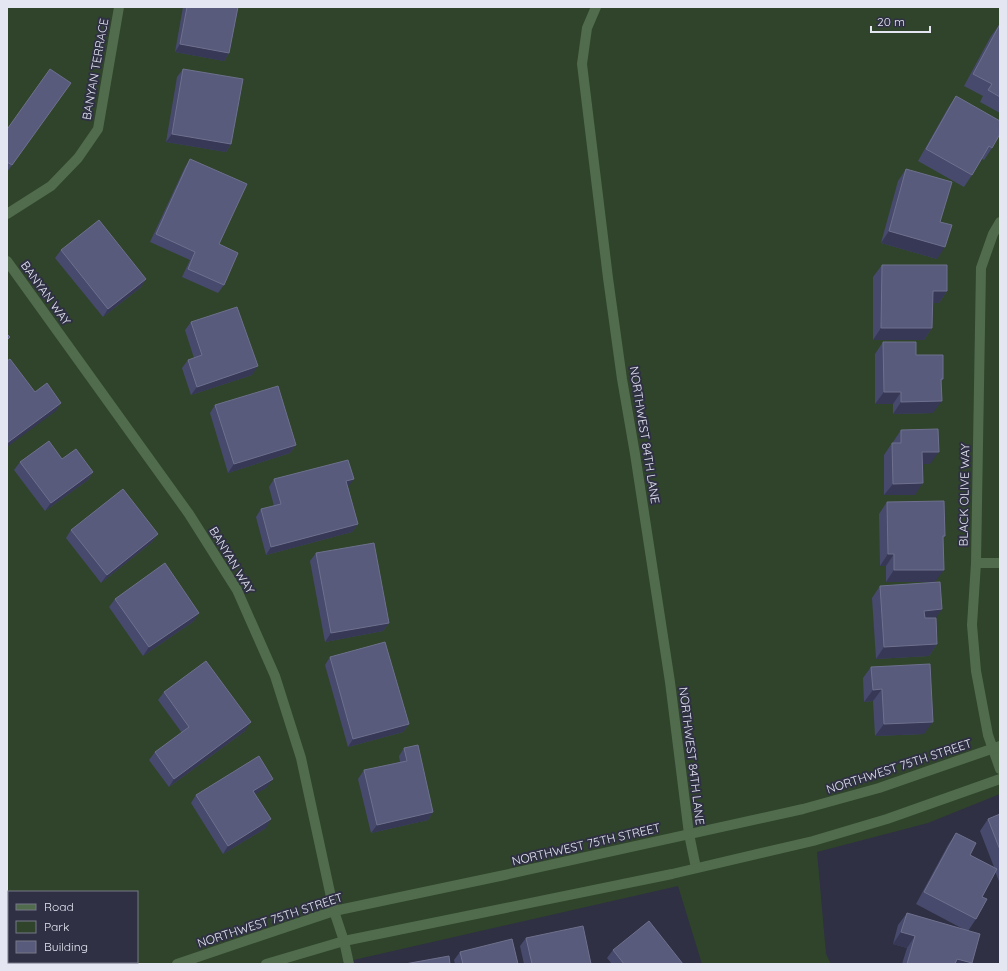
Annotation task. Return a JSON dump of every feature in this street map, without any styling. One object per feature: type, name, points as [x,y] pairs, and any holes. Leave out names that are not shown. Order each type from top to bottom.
[{"type":"street","name":"BANYAN TERRACE","points":[[7,214],[51,186],[78,158],[98,129],[119,7]]},
{"type":"street","name":"NORTHWEST 84TH LANE","points":[[596,7],[587,28],[582,64],[622,379],[636,454],[670,682],[689,834],[696,868]]},
{"type":"street","name":"BLACK OLIVE WAY","points":[[1000,222],[993,234],[981,268],[976,563],[972,625],[976,672],[988,734],[997,748],[1000,769]]},
{"type":"street","name":"BANYAN WAY","points":[[7,261],[189,514],[237,590],[275,676],[301,758],[334,911],[344,941],[349,964]]},
{"type":"street","points":[[976,563],[1000,563]]},
{"type":"street","name":"NORTHWEST 75TH STREET","points":[[177,964],[334,911],[803,809],[871,790],[997,748]]},
{"type":"street","points":[[266,964],[344,941],[696,868],[813,841],[887,819],[1000,779]]},
{"type":"green space","points":[[7,7],[1000,7],[1000,794],[928,823],[817,852],[826,954],[831,964],[702,964],[678,886],[336,964],[50,963],[138,963],[138,891],[8,891],[8,923]]},
{"type":"building","points":[[187,7],[238,7],[229,53],[180,44]]},
{"type":"building","points":[[1000,24],[1000,97],[988,90],[992,84],[973,74]]},
{"type":"building","points":[[50,69],[71,83],[12,165],[7,162],[7,128]]},
{"type":"building","points":[[183,69],[243,79],[231,144],[172,134]]},
{"type":"building","points":[[956,96],[1000,121],[1000,134],[992,148],[989,146],[972,175],[926,149]]},
{"type":"building","points":[[190,159],[247,184],[219,244],[238,253],[224,285],[188,269],[195,252],[156,234]]},
{"type":"building","points":[[906,169],[952,182],[940,222],[952,225],[945,247],[889,231]]},
{"type":"building","points":[[99,220],[146,279],[108,309],[61,250]]},
{"type":"building","points":[[882,265],[947,265],[947,291],[933,291],[932,328],[881,328]]},
{"type":"building","points":[[237,307],[258,366],[197,387],[188,360],[202,355],[191,322]]},
{"type":"building","points":[[883,342],[916,342],[916,355],[943,355],[943,379],[941,379],[942,401],[901,402],[901,392],[884,392]]},
{"type":"building","points":[[10,359],[35,392],[47,383],[61,403],[7,443],[7,361]]},
{"type":"building","points":[[278,386],[296,445],[234,464],[215,405]]},
{"type":"building","points":[[938,429],[939,452],[922,452],[923,483],[893,484],[892,443],[901,443],[901,430]]},
{"type":"building","points":[[49,441],[62,459],[76,449],[93,472],[51,503],[20,462]]},
{"type":"building","points":[[348,460],[354,479],[346,481],[358,524],[271,547],[261,509],[281,504],[274,479]]},
{"type":"building","points":[[123,489],[158,534],[107,575],[71,530]]},
{"type":"building","points":[[944,501],[944,570],[894,570],[894,554],[888,554],[887,502]]},
{"type":"building","points":[[374,543],[389,623],[331,633],[316,553]]},
{"type":"building","points":[[165,563],[199,613],[149,647],[115,599]]},
{"type":"building","points":[[940,582],[942,609],[924,611],[925,618],[936,618],[937,644],[884,647],[880,586]]},
{"type":"building","points":[[385,642],[409,724],[353,739],[330,657]]},
{"type":"building","points":[[206,661],[251,722],[174,779],[155,752],[189,727],[164,692]]},
{"type":"building","points":[[930,664],[933,722],[884,724],[882,689],[873,690],[871,667]]},
{"type":"building","points":[[418,745],[433,812],[377,825],[364,770],[407,761],[404,748]]},
{"type":"building","points":[[259,756],[273,779],[253,791],[271,819],[228,846],[196,795]]},
{"type":"building","points":[[1000,814],[1000,850],[988,819]]},
{"type":"building","points":[[956,833],[976,843],[970,855],[997,869],[982,897],[987,899],[976,919],[924,892]]},
{"type":"building","points":[[907,913],[980,934],[972,963],[957,959],[955,964],[907,964],[915,936],[901,932]]},
{"type":"building","points":[[7,915],[8,948],[7,949]]},
{"type":"building","points":[[649,921],[683,964],[624,964],[613,950]]},
{"type":"building","points":[[583,926],[591,964],[532,964],[526,938]]},
{"type":"building","points":[[512,939],[518,964],[463,964],[460,952]]},
{"type":"building","points":[[449,956],[450,964],[405,964]]}]
